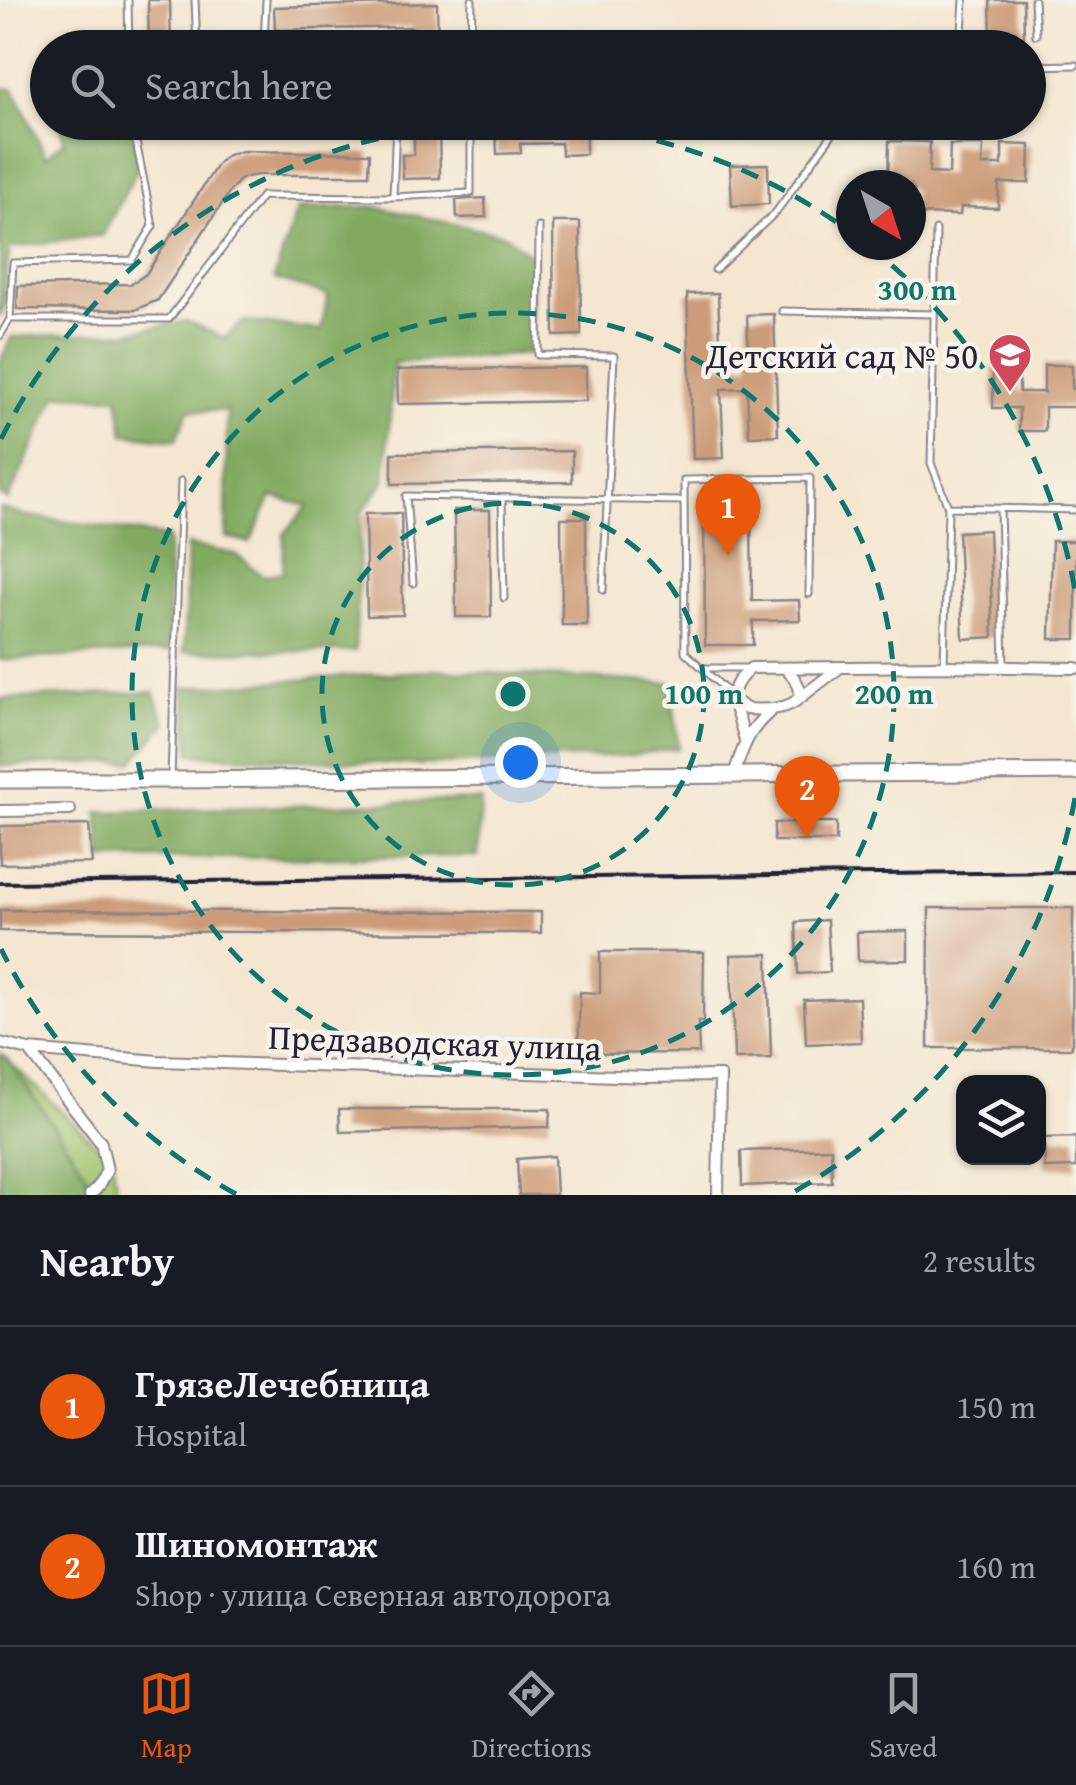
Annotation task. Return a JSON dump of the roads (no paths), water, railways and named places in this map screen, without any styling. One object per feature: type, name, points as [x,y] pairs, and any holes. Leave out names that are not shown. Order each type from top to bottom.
[{"type":"main road","points":[[0,780],[1076,772]]},
{"type":"street","points":[[745,740],[732,696],[736,682],[751,668],[1076,668]]},
{"type":"street","points":[[786,668],[799,686],[796,701]]},
{"type":"street","points":[[732,696],[746,709],[785,709],[839,668]]},
{"type":"street","points":[[734,774],[745,740],[755,724],[772,710]]},
{"type":"street","points":[[0,811],[70,810]]},
{"type":"street","name":"Предзаводская улица","points":[[0,1043],[29,1050],[177,1062],[720,1076],[718,1195]]},
{"type":"street","points":[[29,1050],[102,1143],[107,1170],[90,1195]]},
{"type":"lane","points":[[128,0],[129,30]]},
{"type":"lane","points":[[195,0],[196,30]]},
{"type":"lane","points":[[265,30],[266,0]]},
{"type":"lane","points":[[471,30],[472,0]]},
{"type":"lane","points":[[963,30],[964,0]]},
{"type":"lane","points":[[1034,0],[1036,30]]},
{"type":"lane","points":[[1046,66],[1076,65]]},
{"type":"lane","points":[[0,336],[10,319],[13,263],[132,260],[154,226],[134,140]]},
{"type":"lane","points":[[392,197],[394,140]]},
{"type":"lane","points":[[10,319],[169,319],[262,196],[471,193],[471,140]]},
{"type":"lane","points":[[714,270],[776,212],[827,140]]},
{"type":"lane","points":[[539,228],[538,356],[614,356],[603,590]]},
{"type":"lane","points":[[936,230],[931,463],[948,507],[944,666]]},
{"type":"lane","points":[[782,311],[934,314]]},
{"type":"lane","points":[[732,696],[685,652],[684,480],[810,478],[809,594]]},
{"type":"lane","points":[[170,780],[181,481]]},
{"type":"lane","points":[[412,583],[406,496],[684,500]]},
{"type":"lane","points":[[502,498],[504,598]]},
{"type":"lane","points":[[948,507],[1076,510]]},
{"type":"lane","points":[[1000,508],[1004,667]]},
{"type":"lane","points":[[705,668],[751,668]]},
{"type":"railway","points":[[0,883],[1076,872]]},
{"type":"place","name":"Детский сад № 50","points":[[1010,393]]},
{"type":"place","name":"ГрязеЛечебница","points":[[728,556]]},
{"type":"place","name":"Шиномонтаж","points":[[807,838]]}]
